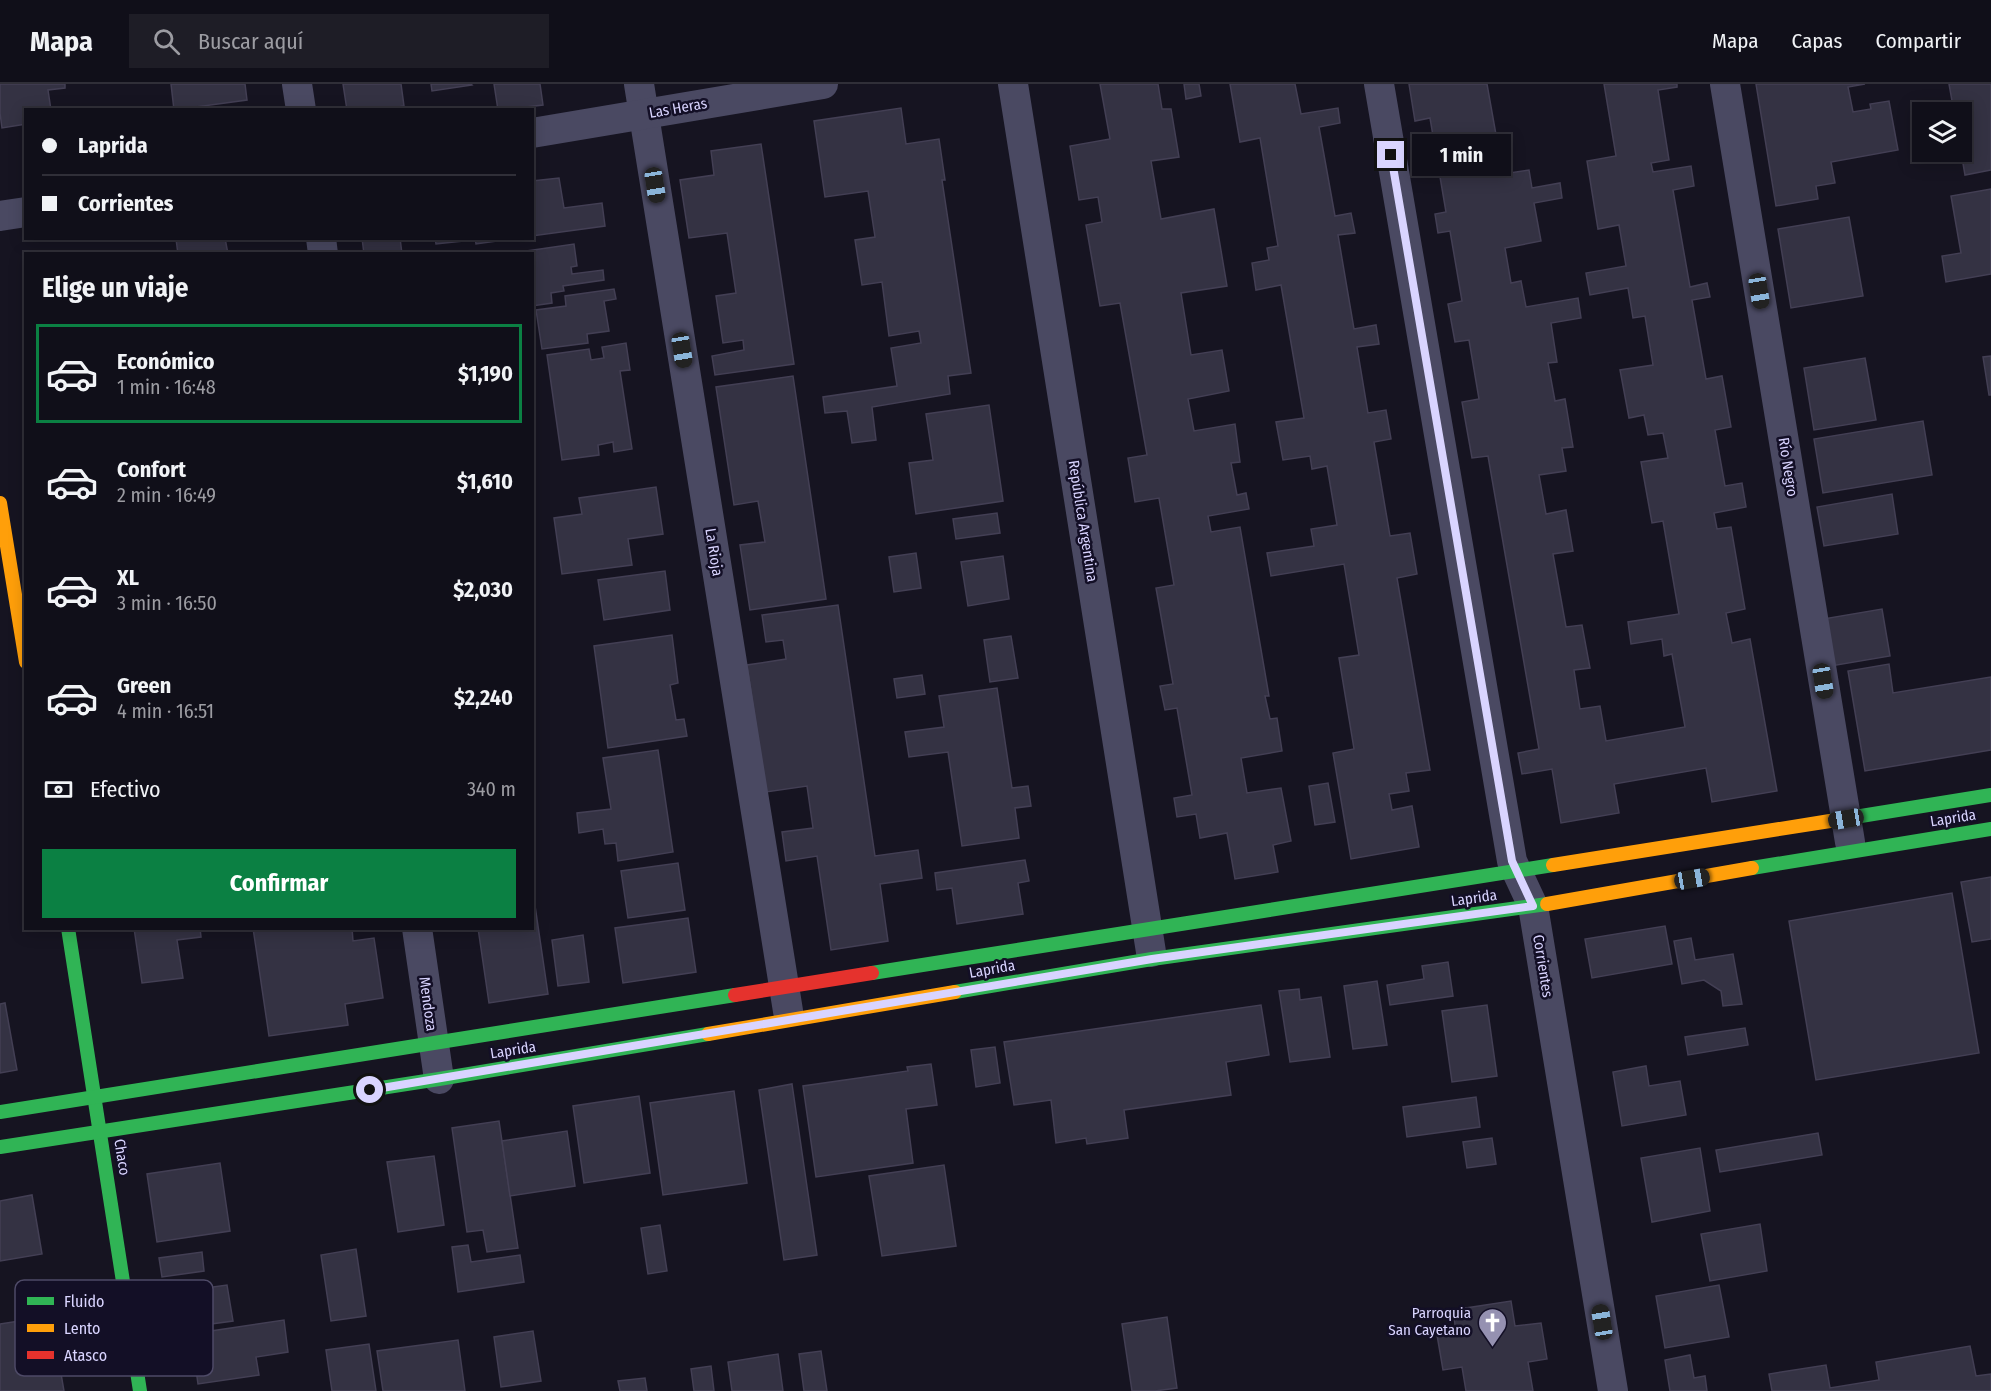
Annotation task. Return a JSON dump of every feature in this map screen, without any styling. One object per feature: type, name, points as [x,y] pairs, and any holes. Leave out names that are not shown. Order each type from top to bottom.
[{"type":"main road","points":[[1,519],[24,651]]},
{"type":"main road","name":"Laprida","points":[[0,1112],[1991,795]]},
{"type":"main road","name":"Laprida","points":[[0,1147],[438,1079],[1152,959],[1533,906],[1991,829]]},
{"type":"main road","name":"Chaco","points":[[68,930],[123,1280]]},
{"type":"main road","name":"Chaco","points":[[138,1376],[140,1391]]},
{"type":"street","points":[[297,84],[301,108]]},
{"type":"street","name":"La Rioja","points":[[639,84],[789,1021]]},
{"type":"street","name":"Las Heras","points":[[534,133],[823,84]]},
{"type":"street","name":"República Argentina","points":[[1013,84],[1152,959]]},
{"type":"street","name":"Corrientes","points":[[1379,84],[1512,861],[1533,906],[1613,1391]]},
{"type":"street","name":"Río Negro","points":[[1725,84],[1851,851]]},
{"type":"street","points":[[0,216],[24,212]]},
{"type":"street","name":"Mendoza","points":[[417,930],[438,1079]]},
{"type":"building","points":[[0,84],[65,84],[65,88],[48,90],[51,108],[24,108],[24,124],[2,128]]},
{"type":"building","points":[[171,84],[245,84],[247,100],[174,108]]},
{"type":"building","points":[[343,84],[401,84],[404,106],[347,108]]},
{"type":"building","points":[[431,84],[471,84],[472,85],[432,91]]},
{"type":"building","points":[[494,84],[540,84],[543,105],[498,108]]},
{"type":"building","points":[[1100,84],[1158,84],[1162,109],[1171,109],[1179,157],[1151,161],[1161,219],[1214,209],[1227,286],[1181,293],[1191,355],[1222,350],[1229,391],[1188,399],[1194,431],[1235,424],[1240,462],[1231,463],[1237,495],[1246,493],[1249,509],[1208,516],[1211,532],[1240,527],[1269,696],[1265,696],[1270,719],[1277,718],[1282,751],[1241,758],[1247,793],[1281,788],[1291,841],[1273,845],[1278,872],[1235,879],[1227,833],[1200,838],[1196,814],[1177,817],[1174,798],[1192,795],[1177,708],[1165,710],[1160,686],[1173,684],[1156,588],[1174,585],[1159,498],[1135,502],[1128,458],[1147,455],[1120,303],[1100,306],[1086,225],[1102,222],[1098,197],[1079,200],[1070,146],[1110,139]]},
{"type":"building","points":[[1184,84],[1199,84],[1201,96],[1186,99]]},
{"type":"building","points":[[1230,84],[1295,84],[1301,114],[1338,108],[1340,123],[1319,127],[1335,216],[1351,213],[1355,233],[1338,235],[1354,329],[1376,325],[1379,344],[1357,347],[1368,413],[1386,410],[1391,439],[1374,442],[1390,536],[1410,533],[1417,574],[1397,578],[1430,770],[1406,773],[1409,791],[1389,794],[1392,810],[1412,806],[1419,847],[1351,859],[1333,753],[1354,749],[1339,658],[1359,655],[1344,564],[1271,576],[1267,553],[1314,546],[1311,529],[1337,525],[1327,466],[1312,469],[1310,456],[1283,460],[1276,422],[1304,418],[1281,285],[1256,290],[1252,263],[1269,260],[1267,248],[1278,246],[1260,138],[1240,142]]},
{"type":"building","points":[[1409,84],[1487,84],[1503,174],[1529,170],[1532,188],[1560,183],[1562,198],[1534,203],[1541,241],[1505,248],[1511,283],[1521,281],[1526,307],[1578,298],[1581,318],[1551,323],[1557,362],[1548,363],[1555,401],[1565,399],[1573,447],[1562,448],[1566,471],[1539,475],[1546,514],[1566,510],[1573,551],[1553,554],[1566,627],[1582,625],[1590,668],[1574,670],[1580,709],[1600,706],[1606,741],[1685,727],[1672,654],[1664,656],[1662,639],[1631,644],[1628,622],[1679,614],[1663,521],[1652,523],[1641,462],[1668,458],[1663,433],[1648,435],[1644,415],[1629,418],[1620,370],[1653,365],[1645,316],[1633,318],[1628,288],[1590,295],[1586,273],[1626,266],[1619,225],[1598,229],[1587,161],[1616,156],[1604,84],[1677,84],[1677,87],[1658,90],[1669,160],[1651,163],[1653,172],[1691,166],[1694,186],[1673,190],[1690,287],[1707,283],[1710,297],[1692,300],[1706,379],[1722,376],[1731,427],[1715,430],[1725,486],[1742,483],[1746,507],[1714,513],[1717,529],[1731,527],[1745,609],[1726,613],[1732,643],[1750,639],[1777,791],[1712,802],[1706,768],[1614,784],[1619,813],[1561,823],[1552,769],[1522,774],[1518,753],[1539,749],[1488,456],[1472,458],[1462,402],[1479,399],[1469,340],[1455,342],[1448,304],[1462,301],[1450,231],[1438,233],[1435,214],[1446,212],[1430,118],[1415,121]]},
{"type":"building","points":[[1756,84],[1865,84],[1848,87],[1853,112],[1871,109],[1870,104],[1889,101],[1898,150],[1831,162],[1835,183],[1816,186],[1818,199],[1776,206]]},
{"type":"building","points":[[1949,84],[1991,84],[1991,170],[1965,175],[1963,162],[1972,162],[1972,102],[1952,102]]},
{"type":"building","points":[[901,108],[906,144],[939,139],[945,180],[942,180],[971,373],[948,376],[950,394],[872,407],[876,440],[852,443],[847,411],[825,413],[823,397],[897,386],[891,348],[921,343],[919,331],[889,336],[882,282],[862,285],[855,240],[875,237],[868,191],[825,197],[814,121]]},
{"type":"building","points":[[761,144],[794,364],[715,375],[712,356],[744,350],[743,340],[723,343],[716,296],[736,293],[727,233],[689,238],[680,180],[714,175],[711,151]]},
{"type":"building","points":[[559,178],[564,208],[602,203],[605,226],[534,236],[534,181]]},
{"type":"building","points":[[1991,189],[1991,274],[1946,282],[1942,256],[1961,253],[1951,196]]},
{"type":"building","points":[[1849,217],[1863,296],[1791,308],[1778,229]]},
{"type":"building","points":[[176,240],[225,240],[228,252],[178,252]]},
{"type":"building","points":[[362,240],[400,240],[402,252],[364,252]]},
{"type":"building","points":[[435,240],[463,240],[463,241],[436,244]]},
{"type":"building","points":[[475,240],[505,240],[476,244]]},
{"type":"building","points":[[574,244],[577,266],[571,267],[572,274],[603,270],[604,280],[563,286],[564,291],[551,293],[552,303],[534,306],[534,252],[520,252]]},
{"type":"building","points":[[614,289],[616,299],[604,301],[609,331],[587,334],[588,343],[542,349],[536,310],[566,306],[565,296]]},
{"type":"building","points":[[626,343],[630,370],[620,371],[632,449],[614,452],[613,442],[598,445],[599,455],[562,460],[547,355],[589,349],[591,360],[604,358],[602,347]]},
{"type":"building","points":[[1991,356],[1991,395],[1989,395],[1983,357]]},
{"type":"building","points":[[1865,358],[1876,420],[1814,430],[1804,368]]},
{"type":"building","points":[[793,376],[826,599],[750,610],[740,545],[765,542],[758,501],[734,505],[716,387]]},
{"type":"building","points":[[989,405],[1003,501],[916,514],[909,463],[933,460],[926,414]]},
{"type":"building","points":[[1923,421],[1932,475],[1823,493],[1814,439]]},
{"type":"building","points":[[656,487],[663,534],[628,539],[632,565],[562,574],[554,518],[582,514],[579,498]]},
{"type":"building","points":[[1892,494],[1898,534],[1824,546],[1817,507]]},
{"type":"building","points":[[997,513],[1000,533],[956,539],[953,519]]},
{"type":"building","points":[[916,553],[921,588],[894,592],[889,557]]},
{"type":"building","points":[[1003,556],[1009,599],[968,606],[961,562]]},
{"type":"building","points":[[665,571],[670,610],[604,620],[598,580]]},
{"type":"building","points":[[838,605],[875,856],[918,850],[922,878],[880,884],[888,941],[831,950],[817,856],[786,861],[782,832],[813,828],[807,786],[766,792],[747,665],[786,659],[783,640],[766,642],[762,615]]},
{"type":"building","points":[[1882,609],[1890,656],[1831,666],[1823,619]]},
{"type":"building","points":[[672,635],[678,683],[670,685],[676,720],[684,719],[687,736],[608,748],[594,646]]},
{"type":"building","points":[[1011,636],[1018,678],[990,682],[984,640]]},
{"type":"building","points":[[1889,664],[1893,693],[1991,677],[1991,750],[1865,771],[1848,671]]},
{"type":"building","points":[[922,675],[925,694],[897,698],[894,679]]},
{"type":"building","points":[[997,688],[1012,788],[1028,786],[1031,806],[1015,808],[1019,838],[962,846],[948,752],[909,757],[905,732],[944,727],[939,696]]},
{"type":"building","points":[[658,750],[673,852],[618,861],[616,843],[605,844],[603,829],[579,833],[577,813],[611,809],[603,758]]},
{"type":"building","points":[[1328,783],[1335,822],[1315,825],[1309,786]]},
{"type":"building","points":[[1025,860],[1029,881],[1018,883],[1023,914],[957,924],[952,888],[937,890],[935,873]]},
{"type":"building","points":[[678,863],[685,910],[628,918],[621,871]]},
{"type":"building","points":[[1991,877],[1991,939],[1972,942],[1961,882]]},
{"type":"building","points":[[1952,893],[1979,1053],[1816,1080],[1789,921]]},
{"type":"building","points":[[534,899],[548,994],[489,1003],[478,930],[534,930]]},
{"type":"building","points":[[688,918],[696,972],[623,983],[615,928]]},
{"type":"building","points":[[1665,926],[1672,964],[1592,978],[1585,939]]},
{"type":"building","points":[[134,930],[200,930],[201,937],[177,940],[183,978],[142,983]]},
{"type":"building","points":[[253,930],[352,930],[353,941],[374,938],[383,998],[345,1004],[348,1025],[269,1036]]},
{"type":"building","points":[[583,935],[589,982],[558,986],[552,940]]},
{"type":"building","points":[[1691,938],[1695,960],[1733,954],[1742,1004],[1723,1006],[1721,991],[1704,980],[1682,984],[1674,941]]},
{"type":"building","points":[[1448,962],[1453,996],[1390,1005],[1387,985],[1424,979],[1422,966]]},
{"type":"building","points":[[1377,981],[1387,1045],[1353,1049],[1344,986]]},
{"type":"building","points":[[1299,989],[1300,1000],[1321,997],[1330,1057],[1290,1062],[1279,991]]},
{"type":"building","points":[[5,1003],[17,1070],[0,1073],[0,1004]]},
{"type":"building","points":[[1261,1005],[1269,1055],[1226,1062],[1231,1095],[1124,1110],[1128,1138],[1087,1144],[1086,1138],[1056,1143],[1051,1100],[1014,1105],[1004,1042]]},
{"type":"building","points":[[1487,1005],[1497,1076],[1452,1082],[1442,1011]]},
{"type":"building","points":[[1745,1028],[1748,1045],[1688,1055],[1685,1037]]},
{"type":"building","points":[[995,1047],[1000,1083],[976,1087],[971,1050]]},
{"type":"building","points":[[931,1064],[937,1105],[906,1109],[913,1163],[816,1177],[803,1086],[908,1071],[907,1067]]},
{"type":"building","points":[[1646,1066],[1649,1086],[1680,1081],[1686,1115],[1622,1126],[1613,1072]]},
{"type":"building","points":[[792,1084],[817,1255],[784,1260],[759,1090]]},
{"type":"building","points":[[734,1091],[747,1183],[663,1195],[650,1103]]},
{"type":"building","points":[[639,1096],[650,1173],[584,1183],[573,1106]]},
{"type":"building","points":[[1476,1097],[1480,1127],[1407,1137],[1403,1107]]},
{"type":"building","points":[[499,1121],[518,1248],[487,1252],[483,1230],[467,1232],[452,1128]]},
{"type":"building","points":[[567,1131],[575,1186],[510,1196],[502,1141]]},
{"type":"building","points":[[1818,1133],[1822,1155],[1720,1172],[1716,1150]]},
{"type":"building","points":[[1492,1138],[1496,1164],[1467,1168],[1463,1142]]},
{"type":"building","points":[[1700,1148],[1710,1211],[1652,1222],[1641,1158]]},
{"type":"building","points":[[434,1156],[444,1225],[398,1232],[387,1162]]},
{"type":"building","points":[[220,1163],[230,1231],[157,1242],[147,1174]]},
{"type":"building","points":[[944,1165],[956,1246],[882,1256],[869,1176]]},
{"type":"building","points":[[32,1195],[42,1254],[0,1261],[0,1201]]},
{"type":"building","points":[[1760,1224],[1767,1271],[1710,1281],[1701,1234]]},
{"type":"building","points":[[660,1225],[667,1271],[648,1274],[641,1228]]},
{"type":"building","points":[[468,1245],[471,1262],[520,1255],[524,1282],[458,1292],[452,1247]]},
{"type":"building","points":[[356,1249],[366,1316],[331,1321],[321,1255]]},
{"type":"building","points":[[202,1252],[204,1271],[162,1277],[159,1258]]},
{"type":"building","points":[[227,1285],[233,1321],[213,1324],[213,1287]]},
{"type":"building","points":[[1719,1285],[1729,1337],[1665,1348],[1656,1296]]},
{"type":"building","name":"Parroquia San Cayetano","points":[[1511,1301],[1515,1326],[1541,1323],[1547,1359],[1528,1362],[1533,1391],[1466,1391],[1462,1367],[1443,1370],[1437,1335],[1456,1332],[1453,1310]]},
{"type":"building","points":[[1167,1317],[1177,1388],[1132,1391],[1122,1324]]},
{"type":"building","points":[[284,1320],[288,1352],[256,1357],[259,1375],[198,1384],[197,1376],[213,1376],[213,1331]]},
{"type":"building","points":[[15,1322],[15,1376],[61,1376],[64,1391],[0,1391],[0,1324]]},
{"type":"building","points":[[533,1331],[541,1381],[501,1387],[494,1337]]},
{"type":"building","points":[[458,1340],[465,1391],[383,1391],[377,1351]]},
{"type":"building","points":[[369,1344],[376,1391],[332,1391],[326,1350]]},
{"type":"building","points":[[1970,1346],[1976,1376],[1991,1374],[1991,1391],[1772,1391],[1769,1374],[1826,1365],[1830,1388],[1879,1380],[1876,1362]]},
{"type":"building","points":[[821,1351],[827,1391],[804,1391],[799,1354]]},
{"type":"building","points":[[778,1354],[783,1391],[732,1391],[728,1362]]},
{"type":"building","points":[[1690,1355],[1694,1378],[1705,1376],[1707,1391],[1670,1391],[1665,1360]]},
{"type":"building","points":[[711,1366],[714,1391],[694,1391],[691,1369]]},
{"type":"building","points":[[645,1378],[647,1391],[620,1391],[618,1381]]},
{"type":"traffic: fast","points":[[1830,821],[1991,795]]},
{"type":"traffic: fast","points":[[1752,868],[1991,829]]},
{"type":"traffic: fast","points":[[872,973],[1553,865]]},
{"type":"traffic: fast","points":[[955,992],[1152,959],[1547,904]]},
{"type":"traffic: fast","points":[[68,930],[123,1280]]},
{"type":"traffic: fast","points":[[0,1112],[735,995]]},
{"type":"traffic: fast","points":[[0,1147],[439,1079],[708,1034]]},
{"type":"traffic: fast","points":[[138,1376],[140,1391]]},
{"type":"traffic: slow","points":[[0,503],[24,650]]},
{"type":"traffic: slow","points":[[1553,865],[1830,821]]},
{"type":"traffic: slow","points":[[1547,904],[1752,868]]},
{"type":"traffic: slow","points":[[708,1034],[955,992]]},
{"type":"traffic: jam","points":[[735,995],[872,973]]},
{"type":"place","name":"Parroquia San Cayetano","points":[[1492,1348]]},
{"type":"route","points":[[370,1090],[1152,959],[1533,906],[1512,861],[1391,155]]}]
